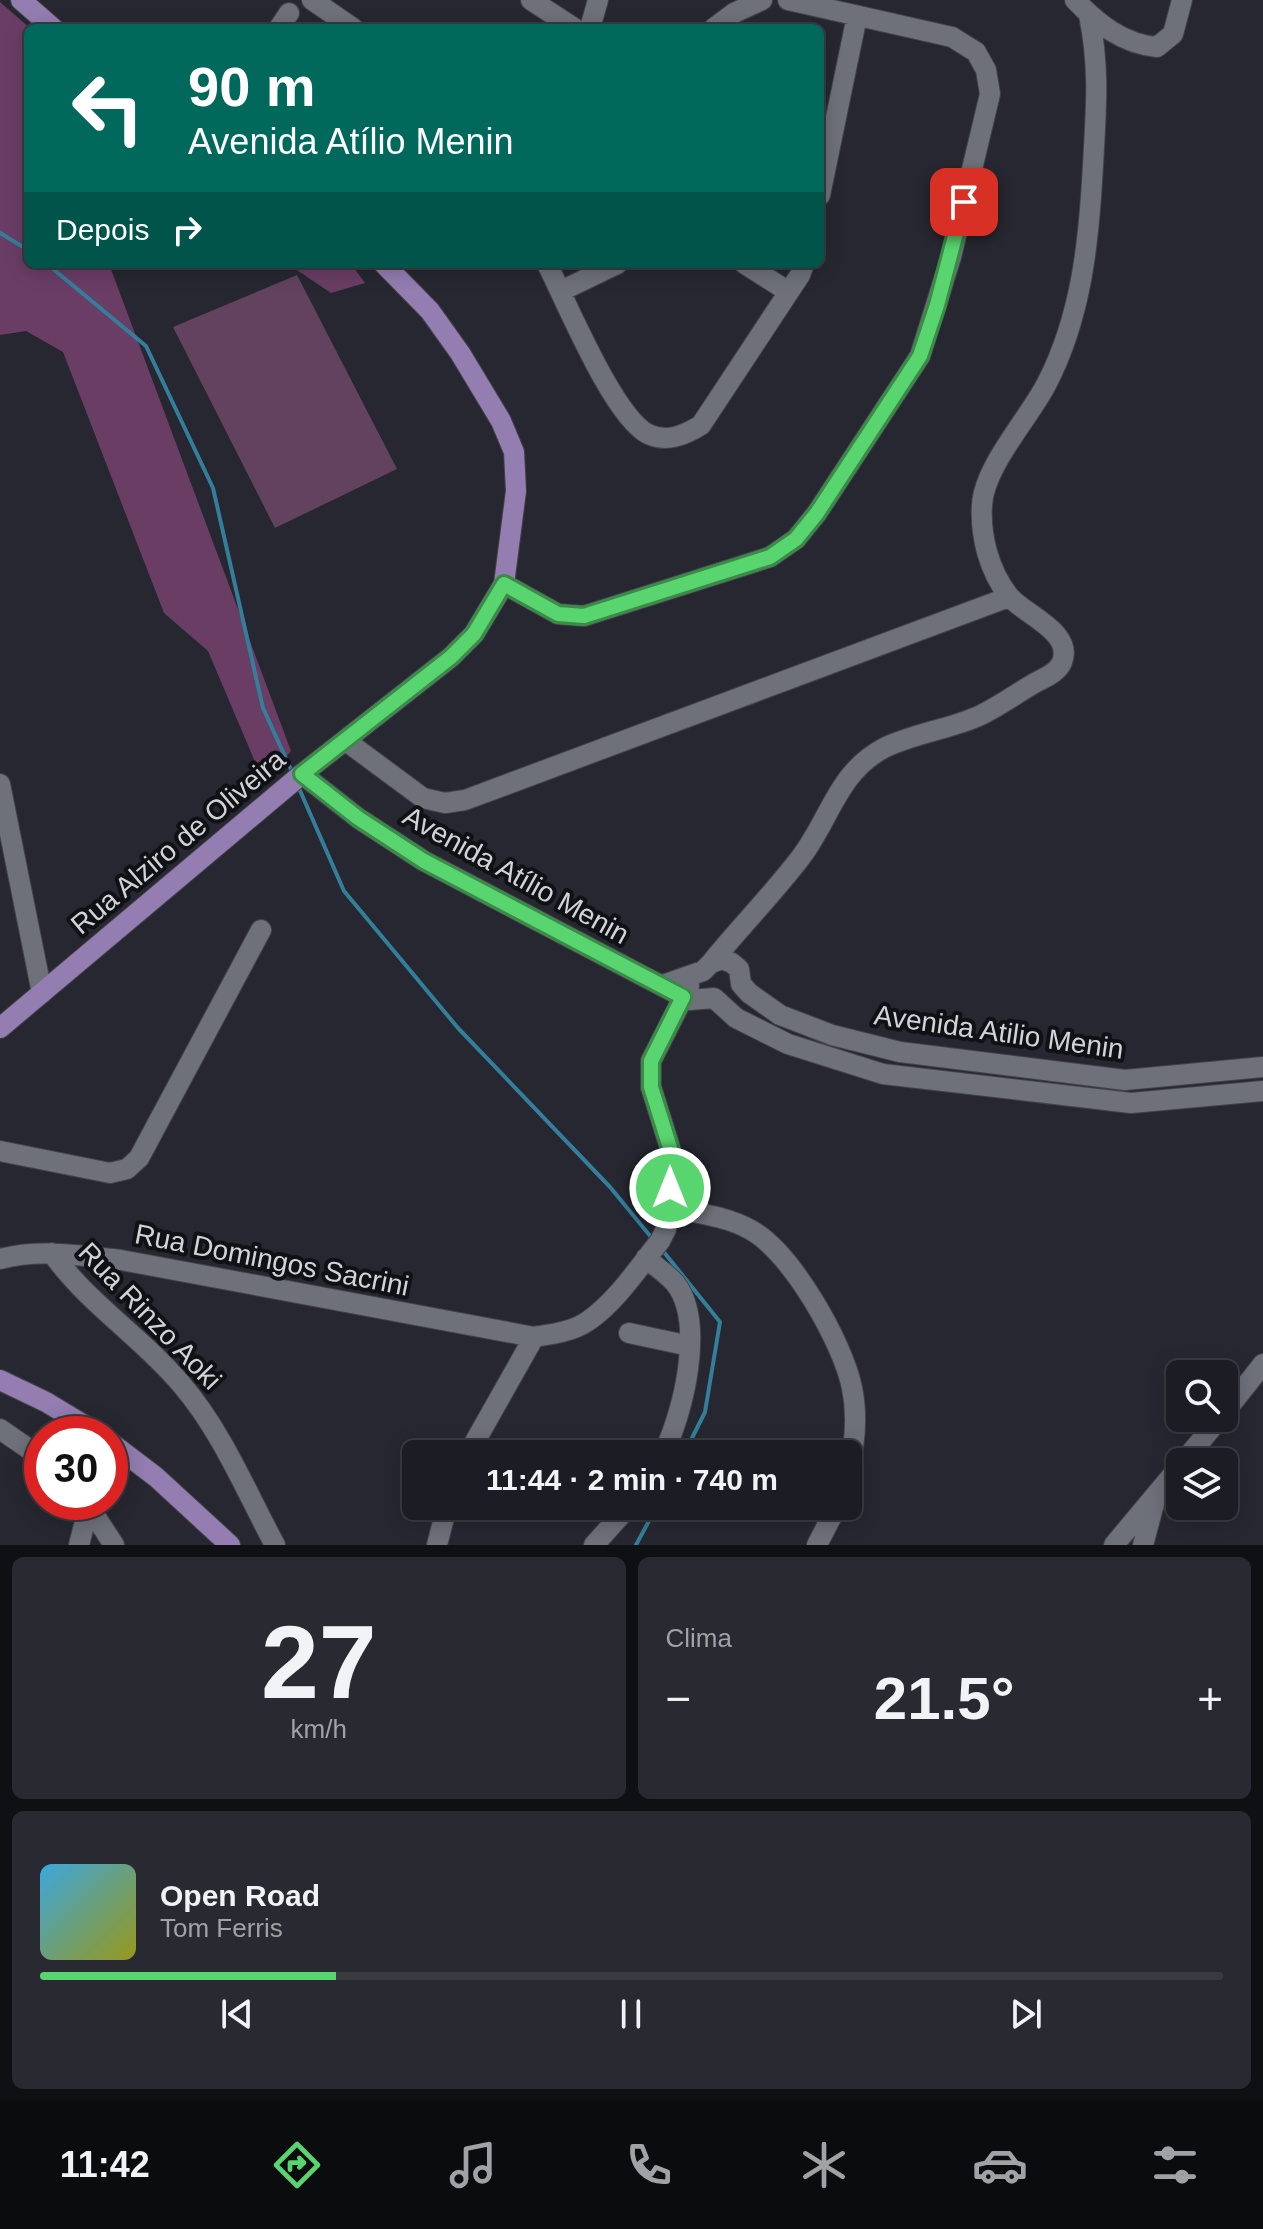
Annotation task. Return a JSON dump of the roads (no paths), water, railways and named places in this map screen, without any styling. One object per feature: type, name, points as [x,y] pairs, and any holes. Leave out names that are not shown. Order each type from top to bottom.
[{"type":"main road","points":[[21,0],[48,24]]},
{"type":"main road","name":"Rua Alziro de Oliveira","points":[[0,1028],[296,779],[451,657],[474,634],[504,584],[516,491],[514,452],[501,421],[460,353],[430,311],[388,268]]},
{"type":"main road","points":[[0,1380],[69,1416]]},
{"type":"main road","points":[[128,1456],[156,1477],[224,1541]]},
{"type":"street","points":[[312,0],[347,24]]},
{"type":"street","points":[[531,0],[568,24]]},
{"type":"street","points":[[591,24],[598,0]]},
{"type":"street","points":[[719,24],[762,0]]},
{"type":"street","points":[[504,584],[558,614],[584,616],[770,557],[796,539],[817,513],[920,356],[951,257],[990,94],[986,70],[976,52],[952,37],[788,0]]},
{"type":"street","points":[[1082,8],[1125,40],[1157,47],[1173,34],[1182,0]]},
{"type":"street","points":[[476,1440],[534,1337],[565,1332],[588,1322],[664,1235],[669,1207],[671,1151],[651,1087],[651,1061],[683,997],[703,969],[803,855],[853,770],[883,749],[980,715],[1052,674],[1062,662],[1063,649],[1057,636],[1009,597],[990,561],[981,532],[982,500],[995,468],[1047,384],[1065,343],[1080,293],[1089,227],[1098,59],[1082,8]]},
{"type":"street","points":[[824,176],[857,16]]},
{"type":"street","points":[[549,268],[622,411],[650,435],[668,438],[686,435],[701,425],[802,268]]},
{"type":"street","points":[[561,291],[609,268]]},
{"type":"street","points":[[751,268],[789,292]]},
{"type":"street","points":[[346,741],[423,798],[445,803],[465,800],[1009,597]]},
{"type":"street","name":"Avenida Atílio Menin","points":[[296,779],[424,861],[683,997],[690,1000],[714,998]]},
{"type":"street","points":[[0,784],[42,993]]},
{"type":"street","points":[[703,969],[703,983],[714,998],[734,994],[741,980],[743,948],[750,915]]},
{"type":"street","points":[[0,1151],[110,1173],[127,1169],[139,1158],[261,930]]},
{"type":"street","name":"Avenida Atilio Menin","points":[[703,969],[722,959],[732,963],[758,1001],[800,1025],[900,1052],[1125,1080],[1263,1067]]},
{"type":"street","points":[[663,985],[703,969]]},
{"type":"street","name":"Avenida Atilio Menin","points":[[714,998],[736,1018],[788,1044],[883,1074],[1131,1103],[1263,1091]]},
{"type":"street","points":[[669,1207],[721,1218],[752,1231],[777,1250],[802,1283],[827,1327],[852,1386],[856,1426],[854,1440]]},
{"type":"street","name":"Rua Domingos Sacrini","points":[[0,1259],[52,1253],[121,1260],[534,1337]]},
{"type":"street","name":"Rua Rinzo Aoki","points":[[52,1253],[71,1279],[180,1382],[206,1415],[275,1545]]},
{"type":"street","points":[[646,1258],[676,1284],[686,1310],[690,1346],[684,1395],[668,1440]]},
{"type":"street","points":[[629,1333],[690,1346]]},
{"type":"street","points":[[1238,1396],[1263,1364]]},
{"type":"street","points":[[0,1429],[24,1446]]},
{"type":"street","points":[[1195,1448],[1209,1432]]},
{"type":"street","points":[[1114,1545],[1166,1482]]},
{"type":"street","points":[[1143,1545],[1157,1492]]},
{"type":"street","points":[[79,1545],[84,1520]]},
{"type":"street","points":[[99,1520],[114,1545]]},
{"type":"street","points":[[437,1545],[443,1520]]},
{"type":"street","points":[[594,1545],[616,1520]]},
{"type":"street","points":[[817,1545],[830,1520]]},
{"type":"waterway","points":[[0,233],[24,248]]},
{"type":"waterway","points":[[52,268],[146,346],[213,488],[263,708],[293,774]]},
{"type":"waterway","points":[[298,786],[344,891],[458,1028],[610,1187],[651,1237]]},
{"type":"waterway","points":[[663,1251],[720,1322],[705,1412],[691,1440]]},
{"type":"waterway","points":[[636,1545],[649,1520]]}]
